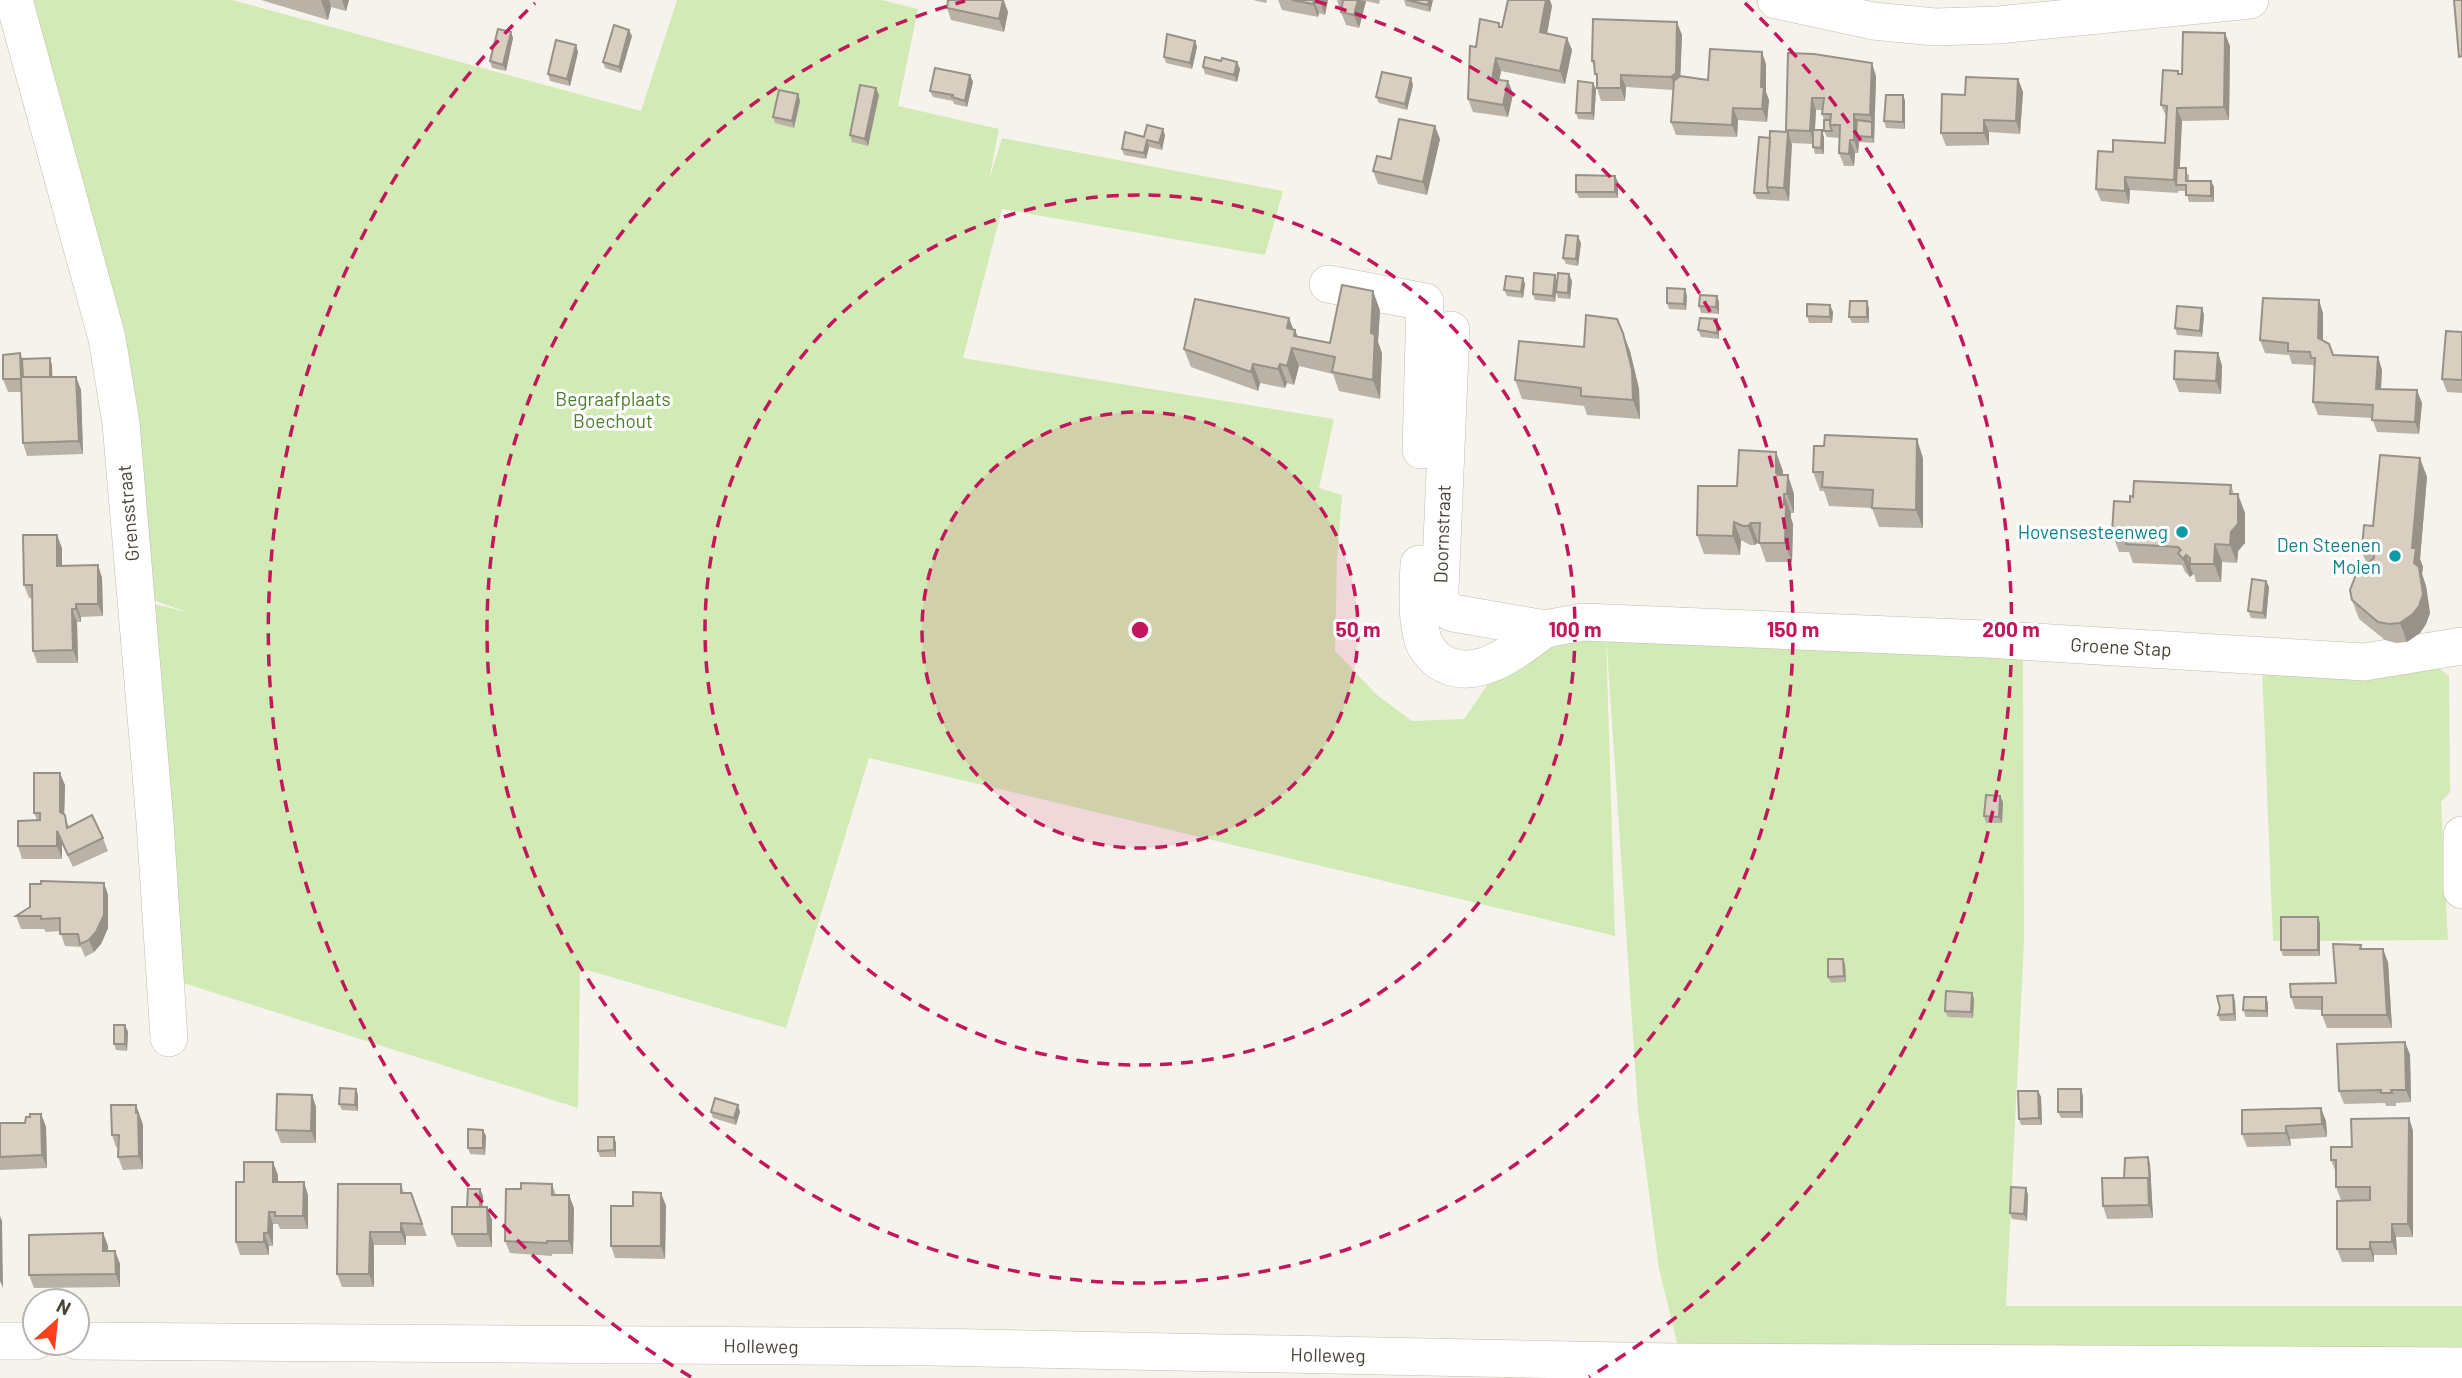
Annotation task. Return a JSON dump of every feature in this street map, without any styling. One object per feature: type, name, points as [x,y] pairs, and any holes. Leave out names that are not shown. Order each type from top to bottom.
[{"type":"street","name":"Grensstraat","points":[[14,0],[107,338],[121,423],[155,822],[169,1038]]},
{"type":"street","points":[[1776,0],[1873,21],[1935,27],[1997,26],[2250,0]]},
{"type":"street","points":[[1328,284],[1425,302],[1418,603],[1423,642],[1435,659],[1451,669],[1469,670],[1485,666],[1518,649],[1545,629]]},
{"type":"street","name":"Doornstraat","points":[[1451,331],[1440,599],[1445,609],[1453,613],[1545,629],[1583,622],[1612,623]]},
{"type":"street","name":"Groene Stap","points":[[1612,623],[1985,639],[2364,662],[2462,646]]},
{"type":"street","points":[[2462,835],[2462,890]]},
{"type":"street","name":"Holleweg","points":[[91,1340],[930,1347],[1673,1363],[2462,1366]]},
{"type":"street","points":[[0,1341],[21,1341]]},
{"type":"green space","name":"Begraafplaats Boechout","points":[[27,0],[232,0],[641,111],[677,0],[882,0],[918,9],[898,106],[999,129],[989,180],[1002,138],[1283,191],[1265,255],[1002,209],[963,358],[1334,419],[1319,488],[1342,495],[1337,559],[1335,651],[1377,695],[1412,721],[1464,719],[1495,674],[1526,653],[1566,635],[1606,631],[1605,616],[2023,653],[2024,942],[2006,1306],[2462,1306],[2462,1378],[1618,1378],[1685,1375],[1659,1269],[1638,1110],[1606,634],[1615,936],[869,758],[786,1028],[580,968],[578,1108],[183,983],[150,603],[187,612],[147,598],[125,351]]},
{"type":"green space","points":[[2432,663],[2449,676],[2450,792],[2441,802],[2448,940],[2273,941],[2262,666]]},
{"type":"building","points":[[948,0],[1003,0],[999,19],[947,8]]},
{"type":"building","points":[[1292,0],[1321,0],[1314,1],[1313,4]]},
{"type":"building","points":[[1343,0],[1358,0],[1354,15],[1341,12]]},
{"type":"building","points":[[1407,0],[1429,0],[1428,5]]},
{"type":"building","points":[[1508,0],[1546,0],[1540,32],[1567,38],[1560,71],[1496,58],[1492,79],[1508,81],[1503,105],[1468,99],[1470,46],[1476,47],[1480,19],[1499,23],[1499,27],[1502,27]]},
{"type":"building","points":[[2454,0],[2462,0],[2462,56],[2459,57]]},
{"type":"building","points":[[1593,19],[1677,22],[1676,73],[1671,77],[1621,75],[1621,88],[1597,88],[1597,74],[1592,61]]},
{"type":"building","points":[[614,25],[629,30],[619,67],[603,62]]},
{"type":"building","points":[[498,29],[511,32],[503,65],[490,61]]},
{"type":"building","points":[[2183,32],[2225,33],[2224,107],[2177,108],[2174,180],[2125,177],[2125,191],[2096,189],[2098,151],[2113,152],[2113,140],[2165,143],[2167,106],[2161,105],[2163,70],[2178,71],[2178,74],[2182,74]]},
{"type":"building","points":[[1167,34],[1195,41],[1190,63],[1164,57]]},
{"type":"building","points":[[556,40],[576,45],[567,79],[548,74]]},
{"type":"building","points":[[1710,49],[1762,52],[1762,109],[1733,108],[1732,125],[1671,122],[1674,81],[1680,76],[1708,80]]},
{"type":"building","points":[[1788,53],[1872,63],[1870,115],[1854,114],[1854,140],[1850,140],[1849,154],[1839,153],[1840,125],[1830,125],[1831,114],[1822,114],[1824,98],[1812,98],[1810,131],[1786,130]]},
{"type":"building","points":[[1205,57],[1237,62],[1234,75],[1203,67]]},
{"type":"building","points":[[935,68],[970,75],[965,101],[952,97],[953,95],[930,91]]},
{"type":"building","points":[[1382,72],[1411,78],[1405,104],[1376,97]]},
{"type":"building","points":[[1966,77],[2018,79],[2016,121],[1984,120],[1984,133],[1941,133],[1942,94],[1965,95]]},
{"type":"building","points":[[1578,81],[1593,83],[1592,113],[1576,113]]},
{"type":"building","points":[[860,85],[876,88],[865,139],[850,135]]},
{"type":"building","points":[[779,90],[798,94],[792,121],[773,117]]},
{"type":"building","points":[[1886,95],[1903,95],[1903,122],[1884,121]]},
{"type":"building","points":[[1399,119],[1435,126],[1423,182],[1373,171],[1377,156],[1391,159]]},
{"type":"building","points":[[1824,120],[1830,120],[1832,131],[1824,131]]},
{"type":"building","points":[[1857,120],[1872,122],[1872,137],[1856,136]]},
{"type":"building","points":[[1147,125],[1163,129],[1159,143],[1147,140],[1144,153],[1122,149],[1125,132],[1144,137]]},
{"type":"building","points":[[1813,130],[1822,130],[1821,148],[1813,147]]},
{"type":"building","points":[[1770,131],[1788,132],[1784,188],[1767,187]]},
{"type":"building","points":[[1759,137],[1770,138],[1767,187],[1769,193],[1754,193]]},
{"type":"building","points":[[2177,168],[2186,168],[2186,181],[2211,181],[2211,196],[2186,195],[2186,185],[2176,185]]},
{"type":"building","points":[[1576,175],[1615,176],[1615,192],[1576,192]]},
{"type":"building","points":[[1566,235],[1578,236],[1576,259],[1563,258]]},
{"type":"building","points":[[1534,273],[1555,275],[1553,296],[1533,294]]},
{"type":"building","points":[[1558,273],[1569,274],[1568,293],[1556,292]]},
{"type":"building","points":[[1506,276],[1523,278],[1521,292],[1504,290]]},
{"type":"building","points":[[1342,285],[1373,291],[1373,380],[1332,372],[1335,357],[1292,348],[1287,366],[1280,364],[1278,369],[1253,364],[1251,372],[1184,349],[1195,299],[1289,318],[1287,328],[1295,330],[1294,336],[1330,343]]},
{"type":"building","points":[[1667,288],[1685,289],[1684,304],[1667,303]]},
{"type":"building","points":[[1700,295],[1717,296],[1716,307],[1699,306]]},
{"type":"building","points":[[2263,298],[2319,300],[2318,338],[2329,344],[2333,355],[2378,357],[2376,389],[2417,390],[2415,422],[2372,420],[2373,405],[2313,402],[2315,358],[2311,358],[2310,352],[2288,351],[2288,343],[2260,340]]},
{"type":"building","points":[[1850,301],[1867,301],[1867,317],[1849,317]]},
{"type":"building","points":[[1807,304],[1830,305],[1830,317],[1807,316]]},
{"type":"building","points":[[2177,306],[2202,308],[2200,331],[2175,328]]},
{"type":"building","points":[[1586,315],[1617,319],[1632,370],[1633,400],[1581,396],[1581,388],[1515,380],[1519,341],[1584,347]]},
{"type":"building","points":[[1700,318],[1717,319],[1717,333],[1698,330]]},
{"type":"building","points":[[2446,331],[2462,332],[2462,380],[2442,379]]},
{"type":"building","points":[[2175,351],[2218,353],[2216,381],[2174,379]]},
{"type":"building","points":[[20,353],[21,377],[76,377],[79,441],[23,443],[21,379],[3,379],[3,355]]},
{"type":"building","points":[[50,358],[50,377],[23,377],[22,359]]},
{"type":"building","points":[[1825,435],[1917,439],[1916,510],[1872,508],[1873,490],[1822,487],[1823,472],[1813,472],[1814,446],[1824,446]]},
{"type":"building","points":[[1739,450],[1776,452],[1776,473],[1788,475],[1787,494],[1784,494],[1785,543],[1759,543],[1760,523],[1743,526],[1734,522],[1733,536],[1697,535],[1698,486],[1737,486]]},
{"type":"building","name":"Den Steenen Molen","points":[[2380,455],[2420,458],[2412,548],[2416,548],[2414,563],[2419,567],[2423,594],[2413,614],[2400,623],[2389,624],[2378,622],[2352,600],[2350,590],[2357,572],[2374,558],[2374,553],[2362,552],[2362,548],[2364,525],[2373,526]]},
{"type":"building","name":"Hovensesteenweg","points":[[2134,481],[2231,485],[2230,494],[2238,494],[2238,524],[2231,532],[2230,545],[2215,544],[2214,564],[2190,564],[2190,558],[2186,555],[2183,559],[2178,553],[2181,550],[2178,547],[2126,544],[2127,533],[2112,533],[2114,501],[2130,502]]},
{"type":"building","points":[[23,535],[57,535],[57,566],[98,565],[98,604],[76,604],[76,609],[72,609],[73,650],[33,651],[32,585],[24,585]]},
{"type":"building","points":[[2252,579],[2266,581],[2263,613],[2248,611]]},
{"type":"building","points":[[34,773],[60,773],[60,812],[65,815],[67,828],[92,815],[103,838],[68,855],[57,831],[57,846],[18,846],[18,821],[40,820],[40,813],[34,813]]},
{"type":"building","points":[[1986,795],[2000,796],[1999,817],[1984,816]]},
{"type":"building","points":[[41,881],[104,883],[104,915],[89,940],[80,944],[78,934],[60,934],[60,918],[16,916],[30,907],[30,884],[41,884]]},
{"type":"building","points":[[2281,917],[2318,917],[2318,950],[2281,950]]},
{"type":"building","points":[[2333,944],[2361,945],[2360,949],[2383,949],[2387,1015],[2322,1015],[2322,997],[2291,997],[2290,984],[2336,983]]},
{"type":"building","points":[[1828,959],[1843,959],[1844,976],[1828,977]]},
{"type":"building","points":[[1946,991],[1972,993],[1971,1012],[1945,1011]]},
{"type":"building","points":[[2233,995],[2234,1014],[2218,1015],[2220,1008],[2217,996]]},
{"type":"building","points":[[2244,997],[2266,997],[2266,1011],[2243,1010]]},
{"type":"building","points":[[114,1025],[125,1025],[125,1044],[114,1044]]},
{"type":"building","points":[[2405,1042],[2406,1090],[2391,1090],[2392,1093],[2381,1093],[2381,1090],[2339,1091],[2337,1044]]},
{"type":"building","points":[[340,1088],[356,1089],[355,1105],[339,1104]]},
{"type":"building","points":[[2058,1089],[2081,1089],[2081,1112],[2058,1112]]},
{"type":"building","points":[[2018,1091],[2038,1091],[2039,1118],[2019,1119]]},
{"type":"building","points":[[277,1094],[312,1095],[311,1131],[276,1130]]},
{"type":"building","points":[[715,1098],[738,1105],[734,1118],[711,1112]]},
{"type":"building","points":[[111,1105],[136,1105],[139,1156],[118,1157],[119,1135],[112,1135]]},
{"type":"building","points":[[2321,1108],[2322,1124],[2286,1126],[2286,1133],[2242,1134],[2242,1110]]},
{"type":"building","points":[[30,1114],[41,1114],[42,1155],[0,1157],[0,1123],[25,1123]]},
{"type":"building","points":[[2409,1118],[2408,1224],[2392,1224],[2392,1242],[2370,1242],[2370,1249],[2337,1249],[2337,1201],[2370,1200],[2370,1187],[2336,1187],[2336,1160],[2331,1160],[2331,1147],[2352,1147],[2351,1119]]},
{"type":"building","points":[[468,1129],[483,1130],[483,1148],[468,1148]]},
{"type":"building","points":[[598,1137],[614,1137],[614,1150],[598,1151]]},
{"type":"building","points":[[2148,1157],[2150,1184],[2148,1178],[2124,1178],[2125,1158]]},
{"type":"building","points":[[244,1162],[273,1162],[273,1182],[304,1182],[303,1216],[275,1216],[275,1212],[269,1212],[268,1233],[264,1233],[264,1242],[236,1242],[236,1182],[244,1182]]},
{"type":"building","points":[[2102,1178],[2148,1178],[2149,1205],[2103,1206]]},
{"type":"building","points":[[521,1183],[552,1184],[552,1195],[569,1195],[569,1241],[505,1241],[506,1189],[521,1189]]},
{"type":"building","points":[[338,1184],[401,1184],[401,1193],[411,1193],[422,1224],[401,1223],[401,1232],[370,1232],[369,1274],[337,1274]]},
{"type":"building","points":[[2011,1187],[2026,1188],[2024,1214],[2010,1213]]},
{"type":"building","points":[[468,1189],[480,1189],[480,1207],[467,1207]]},
{"type":"building","points":[[633,1192],[661,1193],[661,1246],[611,1246],[611,1206],[633,1206]]},
{"type":"building","points":[[452,1207],[487,1207],[488,1234],[452,1234]]},
{"type":"building","points":[[103,1233],[103,1251],[115,1251],[116,1274],[29,1275],[29,1235]]},
{"type":"place","name":"Hovensesteenweg","points":[[2182,532]]},
{"type":"place","name":"Den Steenen Molen","points":[[2395,556]]}]
